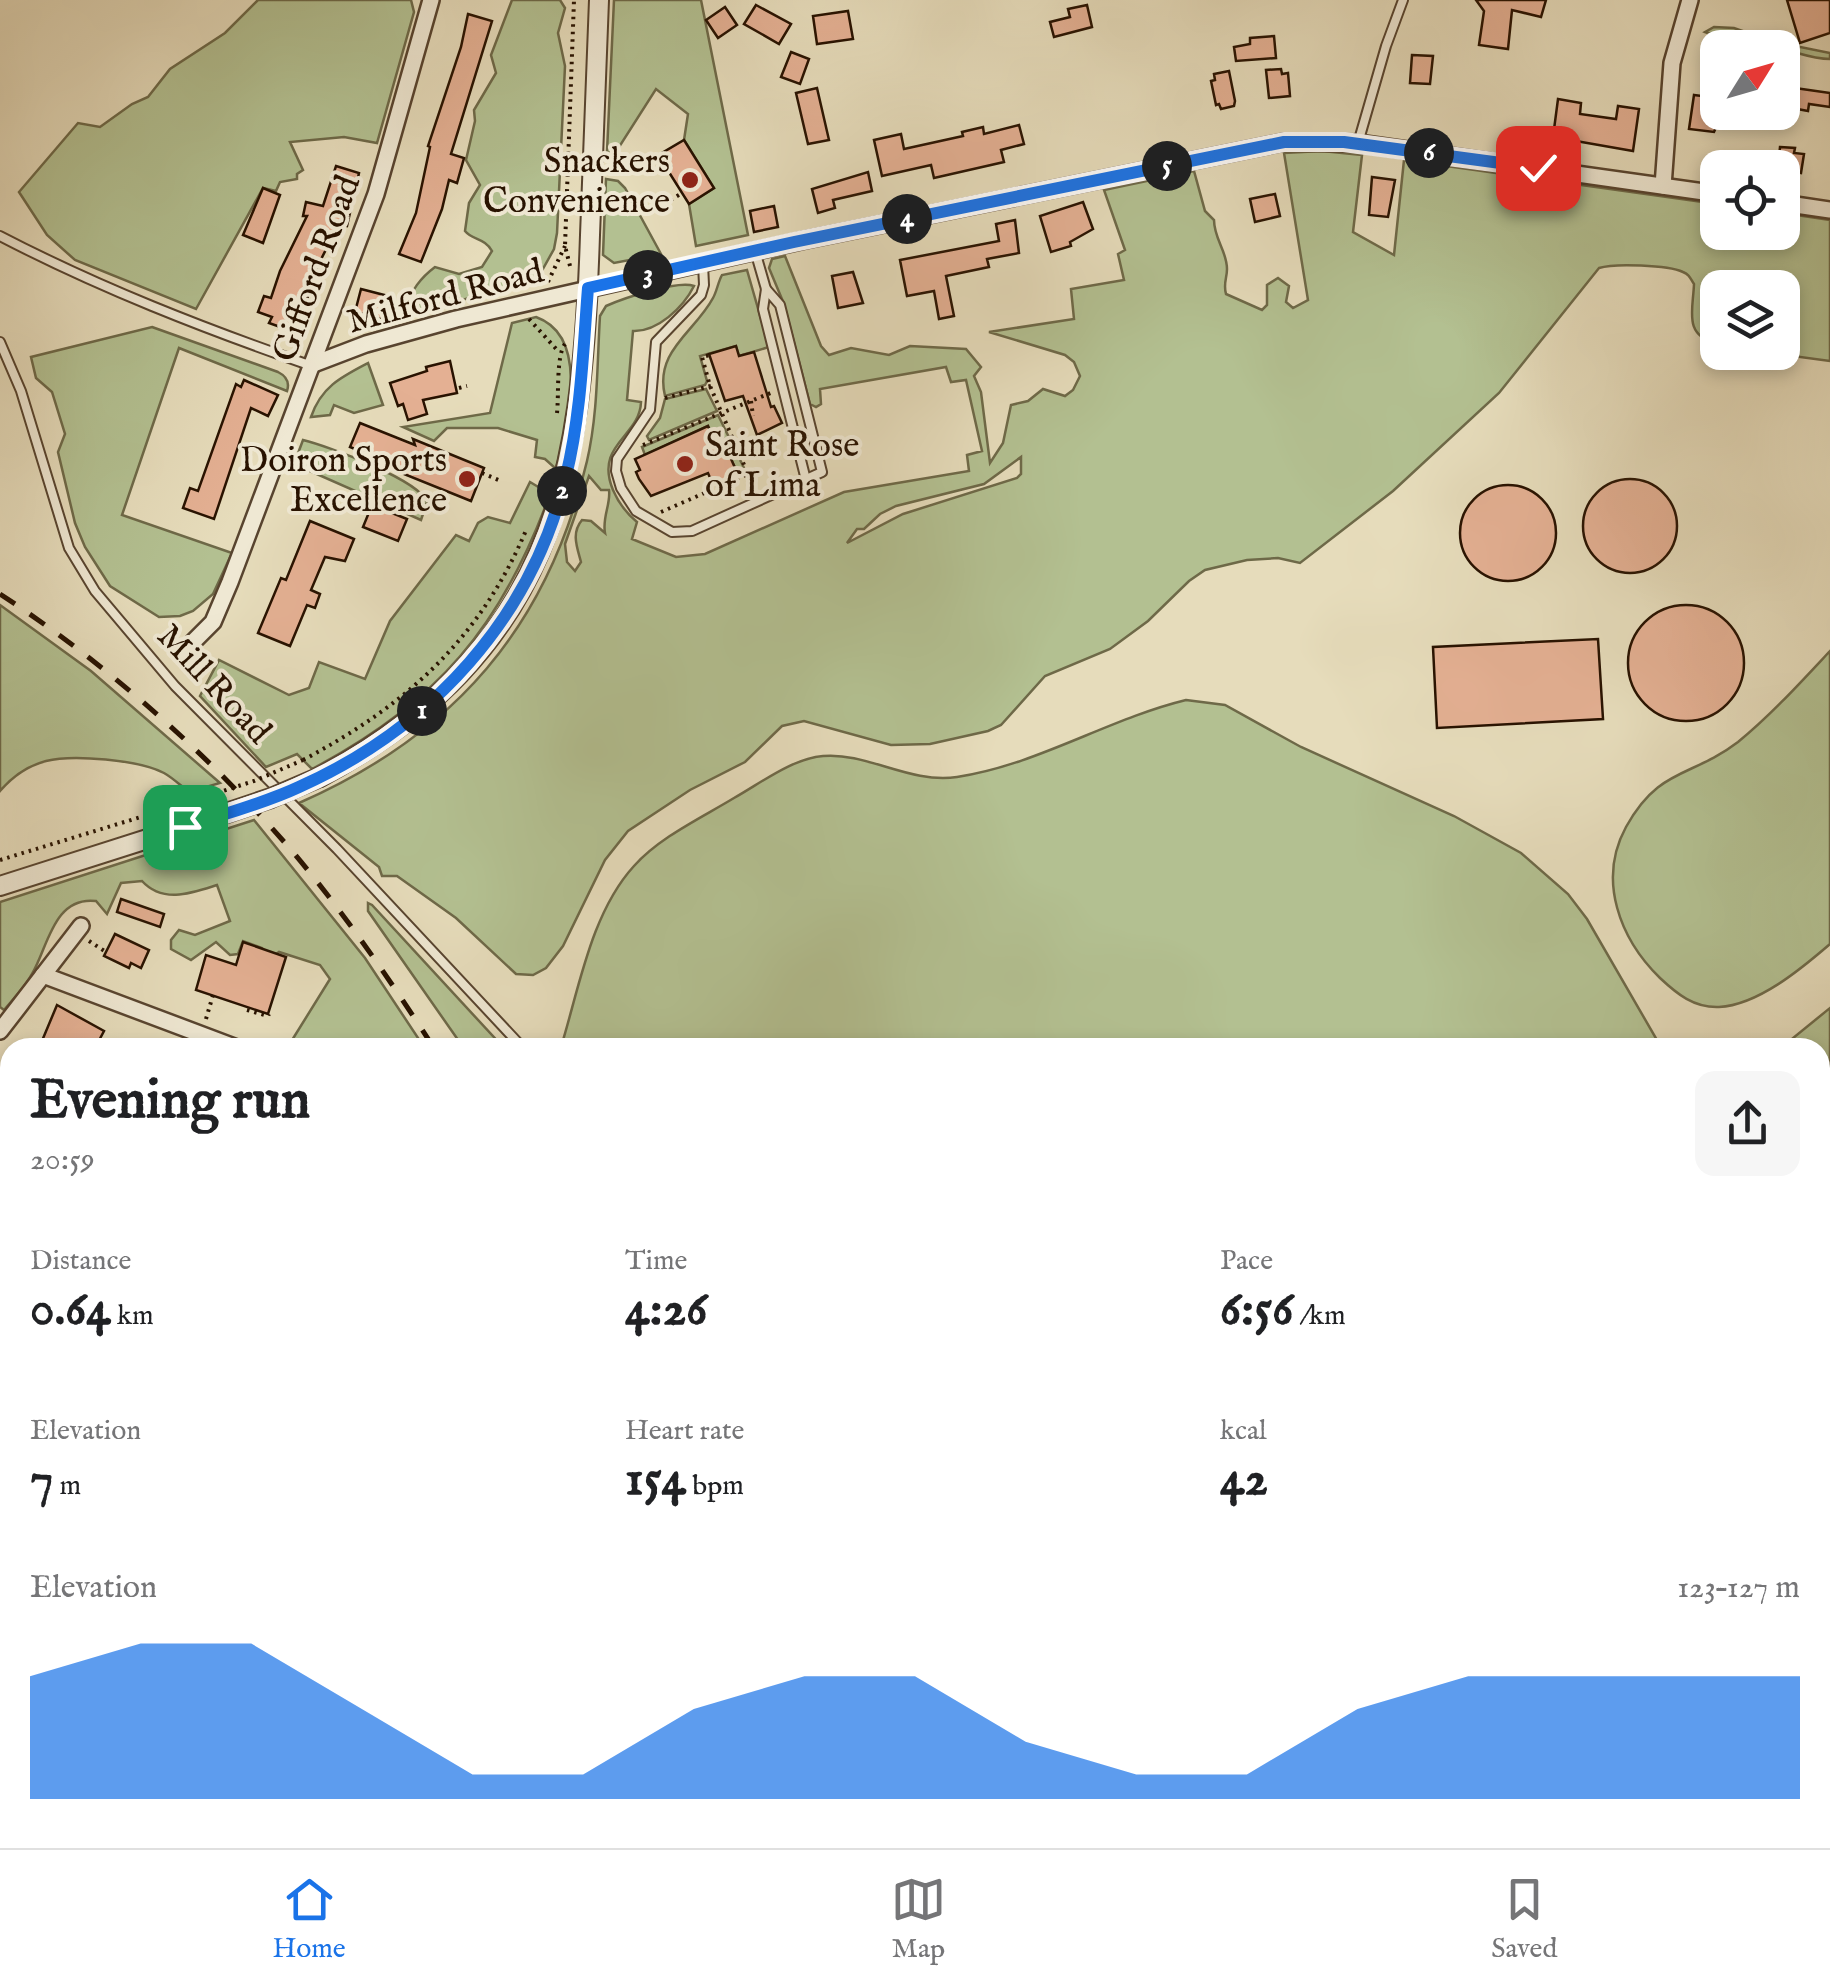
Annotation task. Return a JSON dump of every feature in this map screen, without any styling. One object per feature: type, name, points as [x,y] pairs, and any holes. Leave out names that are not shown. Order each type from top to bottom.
[{"type":"street","name":"Gifford Road","points":[[181,654],[215,618],[376,194],[430,0]]},
{"type":"street","points":[[0,886],[285,793],[320,777],[389,736],[446,690],[490,639],[528,578],[553,519],[577,416],[579,291],[599,0]]},
{"type":"street","points":[[1663,186],[1672,64],[1690,0]]},
{"type":"street","name":"Milford Road","points":[[311,365],[384,339],[579,291],[1284,142],[1358,143],[1700,191]]},
{"type":"street","points":[[1800,206],[1830,210]]},
{"type":"street","points":[[0,1031],[81,926]]},
{"type":"street","points":[[43,975],[211,1038]]},
{"type":"lane","points":[[1358,143],[1403,0]]},
{"type":"lane","points":[[0,236],[70,273],[188,323],[311,365]]},
{"type":"lane","points":[[755,251],[766,289],[763,309],[806,480]]},
{"type":"lane","points":[[703,263],[704,285],[700,295],[655,345],[647,415],[617,459],[619,485],[632,507],[668,530],[692,531],[822,472],[780,305],[766,289]]},
{"type":"lane","name":"Mill Road","points":[[0,342],[21,390],[69,548],[96,591],[176,686],[337,849],[514,1038]]},
{"type":"lane","points":[[783,388],[800,384]]},
{"type":"path","points":[[574,0],[565,246],[579,291]]},
{"type":"path","points":[[664,204],[682,192]]},
{"type":"path","points":[[540,300],[565,246]]},
{"type":"path","points":[[514,306],[559,352],[556,414]]},
{"type":"path","points":[[559,352],[567,341]]},
{"type":"path","points":[[647,505],[662,513],[748,474],[702,358],[710,355]]},
{"type":"path","points":[[459,388],[466,386]]},
{"type":"path","points":[[651,401],[712,386]]},
{"type":"path","points":[[639,446],[783,388]]},
{"type":"path","points":[[751,399],[753,416]]},
{"type":"path","points":[[740,454],[747,451]]},
{"type":"path","points":[[482,473],[501,481]]},
{"type":"path","points":[[664,501],[668,510]]},
{"type":"path","points":[[0,860],[254,781],[303,760],[380,715],[442,662],[491,599],[533,513]]},
{"type":"path","points":[[201,1034],[213,995]]},
{"type":"path","points":[[247,1010],[269,1014]]},
{"type":"green space","points":[[258,0],[411,0],[414,12],[377,143],[344,137],[290,142],[303,170],[297,179],[280,182],[276,191],[263,188],[196,309],[75,260],[47,235],[19,192],[78,123],[100,127],[148,97],[170,69],[225,33]]},
{"type":"green space","points":[[512,0],[560,0],[565,8],[558,33],[565,66],[554,249],[539,276],[530,283],[413,312],[408,308],[411,296],[435,267],[459,274],[482,267],[492,251],[465,231],[469,203],[480,185],[466,160],[474,110],[496,73],[491,55]]},
{"type":"green space","points":[[614,0],[701,0],[748,235],[696,246],[689,204],[714,188],[684,140],[688,114],[656,89],[614,155],[607,152]]},
{"type":"green space","points":[[1714,27],[1740,30],[1709,30]]},
{"type":"green space","points":[[1800,47],[1830,53],[1830,59],[1800,54]]},
{"type":"green space","points":[[1284,153],[1362,155],[1353,232],[1394,255],[1404,160],[1700,202],[1700,250],[1800,250],[1800,216],[1830,220],[1830,361],[1800,357],[1800,270],[1700,270],[1700,336],[1692,321],[1694,284],[1685,273],[1641,266],[1599,268],[1499,393],[1393,491],[1300,563],[1278,558],[1247,560],[1205,570],[1110,649],[1045,676],[1001,725],[988,731],[930,744],[891,745],[804,721],[782,726],[745,762],[690,790],[628,831],[605,860],[563,946],[546,968],[533,975],[516,974],[456,918],[397,876],[382,876],[379,867],[299,803],[354,776],[448,709],[486,669],[520,624],[570,521],[587,461],[595,407],[600,316],[606,306],[664,288],[694,286],[668,317],[633,331],[627,400],[641,402],[639,414],[609,462],[613,490],[637,522],[632,539],[676,557],[705,554],[844,492],[969,471],[967,455],[982,451],[966,380],[951,382],[946,367],[820,389],[821,404],[810,404],[784,304],[769,268],[772,259],[785,256],[821,346],[829,355],[851,348],[889,355],[910,346],[966,349],[981,367],[974,376],[981,392],[990,463],[1003,443],[1011,405],[1028,401],[1043,389],[1065,396],[1080,376],[1074,362],[1065,355],[989,332],[1074,319],[1071,289],[1124,280],[1118,254],[1125,250],[1104,190],[1194,171],[1205,211],[1214,220],[1225,256],[1226,294],[1262,310],[1267,305],[1267,285],[1278,278],[1289,286],[1286,302],[1293,308],[1308,300]],"holes":[[[1021,457],[1021,474],[903,514],[847,543],[857,529],[864,529],[896,506],[984,484]],[[589,476],[601,490],[609,490],[605,533],[591,521],[582,520],[576,535],[581,562],[575,571],[567,562],[565,544]]]},
{"type":"green space","points":[[606,179],[618,181],[625,188],[661,254],[614,263],[603,255]]},
{"type":"green space","points":[[747,270],[769,347],[739,356],[736,346],[700,356],[705,385],[665,396],[665,366],[705,310],[722,275]]},
{"type":"green space","points":[[536,317],[553,328],[564,343],[570,363],[569,407],[556,469],[545,459],[535,457],[537,440],[498,428],[447,428],[434,441],[403,427],[490,413],[512,323]]},
{"type":"green space","points":[[152,327],[278,372],[288,385],[287,391],[179,348],[122,515],[232,553],[213,594],[193,611],[180,616],[159,617],[110,586],[85,547],[75,523],[58,452],[65,434],[52,392],[36,378],[31,357]]},
{"type":"green space","points":[[368,363],[383,405],[354,413],[334,405],[330,415],[311,417],[326,390]]},
{"type":"green space","points":[[706,389],[717,411],[649,440],[647,436],[660,418],[665,399]]},
{"type":"green space","points":[[718,415],[745,470],[743,474],[732,479],[736,470],[722,439],[715,442],[708,426],[645,455],[642,447]]},
{"type":"green space","points":[[303,440],[351,456],[408,484],[427,502],[421,520],[294,464]]},
{"type":"green space","points":[[530,482],[550,494],[510,584],[487,622],[430,688],[356,744],[312,769],[297,754],[266,767],[200,696],[219,660],[289,695],[309,688],[319,662],[365,679],[390,621],[456,535],[469,541],[478,523],[488,517],[510,523]]},
{"type":"green space","points":[[0,605],[91,671],[220,783],[189,792],[153,768],[72,758],[32,766],[0,791]]},
{"type":"green space","points":[[1830,651],[1830,944],[1778,984],[1749,1000],[1719,1007],[1694,1002],[1660,978],[1624,927],[1613,888],[1617,847],[1626,827],[1651,793],[1738,742]]},
{"type":"green space","points":[[1186,700],[1225,705],[1301,747],[1454,816],[1521,853],[1568,894],[1587,919],[1656,1038],[564,1038],[597,929],[619,885],[634,866],[668,837],[777,772],[811,758],[839,756],[922,776],[957,777],[1016,763]]},
{"type":"green space","points":[[254,820],[365,958],[418,1038],[293,1038],[330,979],[320,965],[279,952],[266,954],[262,948],[243,941],[238,954],[230,955],[216,942],[191,960],[171,949],[171,940],[179,930],[195,935],[230,921],[217,885],[168,894],[142,881],[121,883],[107,914],[96,901],[71,906],[54,925],[27,982],[4,1010],[0,1007],[0,902]]},
{"type":"green space","points":[[368,903],[495,1038],[457,1038],[368,911]]},
{"type":"green space","points":[[1830,1008],[1830,1038],[1793,1038]]},
{"type":"building","points":[[1476,0],[1546,0],[1541,17],[1512,10],[1508,49],[1479,45],[1484,11]]},
{"type":"building","points":[[1787,0],[1830,0],[1830,33],[1800,43],[1800,30],[1796,30]]},
{"type":"building","points":[[756,5],[791,24],[779,44],[744,24]]},
{"type":"building","points":[[1087,5],[1092,27],[1054,37],[1050,22],[1070,17],[1068,9]]},
{"type":"building","points":[[725,7],[737,25],[718,38],[706,20]]},
{"type":"building","points":[[848,11],[853,39],[817,44],[813,16]]},
{"type":"building","points":[[468,14],[492,21],[451,154],[464,158],[457,183],[449,180],[421,262],[399,254],[416,213],[428,146]]},
{"type":"building","points":[[1274,36],[1276,58],[1236,61],[1234,47],[1250,44],[1250,38]]},
{"type":"building","points":[[791,52],[809,59],[800,84],[781,77]]},
{"type":"building","points":[[1412,55],[1433,56],[1430,84],[1410,83]]},
{"type":"building","points":[[1281,69],[1282,74],[1288,73],[1290,96],[1269,98],[1266,70]]},
{"type":"building","points":[[1229,71],[1234,106],[1221,109],[1216,105],[1211,81],[1215,80],[1214,74]]},
{"type":"building","points":[[817,88],[829,140],[808,144],[796,93]]},
{"type":"building","points":[[1800,89],[1830,93],[1830,107],[1809,104],[1808,111],[1800,110]]},
{"type":"building","points":[[1694,95],[1700,96],[1700,130],[1715,130],[1714,132],[1689,129]]},
{"type":"building","points":[[1558,99],[1581,103],[1580,114],[1616,119],[1618,106],[1639,109],[1633,151],[1553,137]]},
{"type":"building","points":[[1019,125],[1024,144],[1001,150],[1004,162],[934,178],[931,165],[882,176],[874,140],[901,134],[904,149],[963,136],[962,132],[983,127],[984,134]]},
{"type":"building","points":[[684,140],[714,188],[689,204],[667,169],[671,166],[662,153]]},
{"type":"building","points":[[336,166],[359,173],[347,226],[339,224],[313,275],[316,276],[294,332],[269,323],[272,317],[258,312],[264,296],[271,298],[307,216],[303,216],[306,202],[323,206]]},
{"type":"building","points":[[868,172],[872,191],[833,200],[835,208],[818,213],[812,189]]},
{"type":"building","points":[[1372,177],[1395,180],[1388,217],[1369,215]]},
{"type":"building","points":[[263,188],[280,195],[263,243],[243,235]]},
{"type":"building","points":[[1275,194],[1280,216],[1255,222],[1250,199]]},
{"type":"building","points":[[1083,202],[1093,229],[1070,242],[1071,246],[1051,252],[1040,216]]},
{"type":"building","points":[[774,206],[778,227],[754,232],[750,211]]},
{"type":"building","points":[[1015,220],[1019,253],[987,259],[989,267],[946,276],[954,316],[939,319],[934,291],[907,296],[900,260],[999,241],[996,224]]},
{"type":"building","points":[[853,272],[863,303],[838,308],[832,276]]},
{"type":"building","points":[[361,289],[388,296],[382,319],[355,312]]},
{"type":"building","points":[[736,346],[739,356],[754,352],[771,407],[774,406],[782,423],[757,435],[743,396],[725,401],[709,354]]},
{"type":"building","points":[[450,361],[457,393],[423,400],[427,414],[408,420],[390,383]]},
{"type":"building","points":[[244,380],[278,395],[268,416],[251,408],[214,519],[183,508],[190,488],[198,491],[236,384],[241,387]]},
{"type":"building","points":[[360,423],[415,445],[413,439],[484,468],[471,501],[394,470],[395,465],[350,447]]},
{"type":"building","name":"Saint Rose of Lima","points":[[708,426],[715,442],[722,439],[736,470],[732,479],[721,484],[711,480],[708,473],[651,496],[639,479],[635,459]]},
{"type":"building","points":[[1630,479],[1648,482],[1663,493],[1674,508],[1674,544],[1663,559],[1648,570],[1630,573],[1612,570],[1597,559],[1586,544],[1583,526],[1586,508],[1597,493],[1612,482]]},
{"type":"building","points":[[1508,485],[1526,489],[1542,499],[1552,515],[1556,533],[1552,551],[1542,567],[1526,577],[1508,581],[1490,577],[1474,567],[1464,551],[1460,533],[1464,515],[1474,499],[1490,489]]},
{"type":"building","points":[[372,505],[407,519],[398,541],[363,527]]},
{"type":"building","points":[[310,521],[354,539],[345,561],[325,557],[311,590],[320,594],[315,608],[307,605],[290,646],[258,633],[281,578],[286,580]]},
{"type":"building","points":[[1686,605],[1708,610],[1727,622],[1739,641],[1744,663],[1739,685],[1727,704],[1708,716],[1686,721],[1664,716],[1645,704],[1633,685],[1628,663],[1633,641],[1645,622],[1664,610]]},
{"type":"building","points":[[1598,639],[1603,719],[1437,728],[1433,647]]},
{"type":"building","points":[[121,899],[164,914],[160,927],[117,912]]},
{"type":"building","points":[[115,934],[149,950],[141,968],[131,963],[129,968],[104,956]]},
{"type":"building","points":[[243,942],[286,957],[268,1014],[196,990],[206,955],[236,965]]},
{"type":"building","points":[[57,1005],[104,1031],[100,1038],[43,1038]]},
{"type":"railway","points":[[0,594],[115,678],[254,809],[345,918],[427,1038]]},
{"type":"place","name":"Snackers Convenience","points":[[690,180]]},
{"type":"place","name":"Saint Rose of Lima","points":[[685,464]]},
{"type":"place","name":"Doiron Sports Excellence","points":[[467,479]]},
{"type":"route","points":[[185,827],[285,793],[363,754],[424,709],[458,678],[490,639],[540,554],[559,502],[577,416],[588,288],[1284,142],[1344,142],[1538,168]]}]
